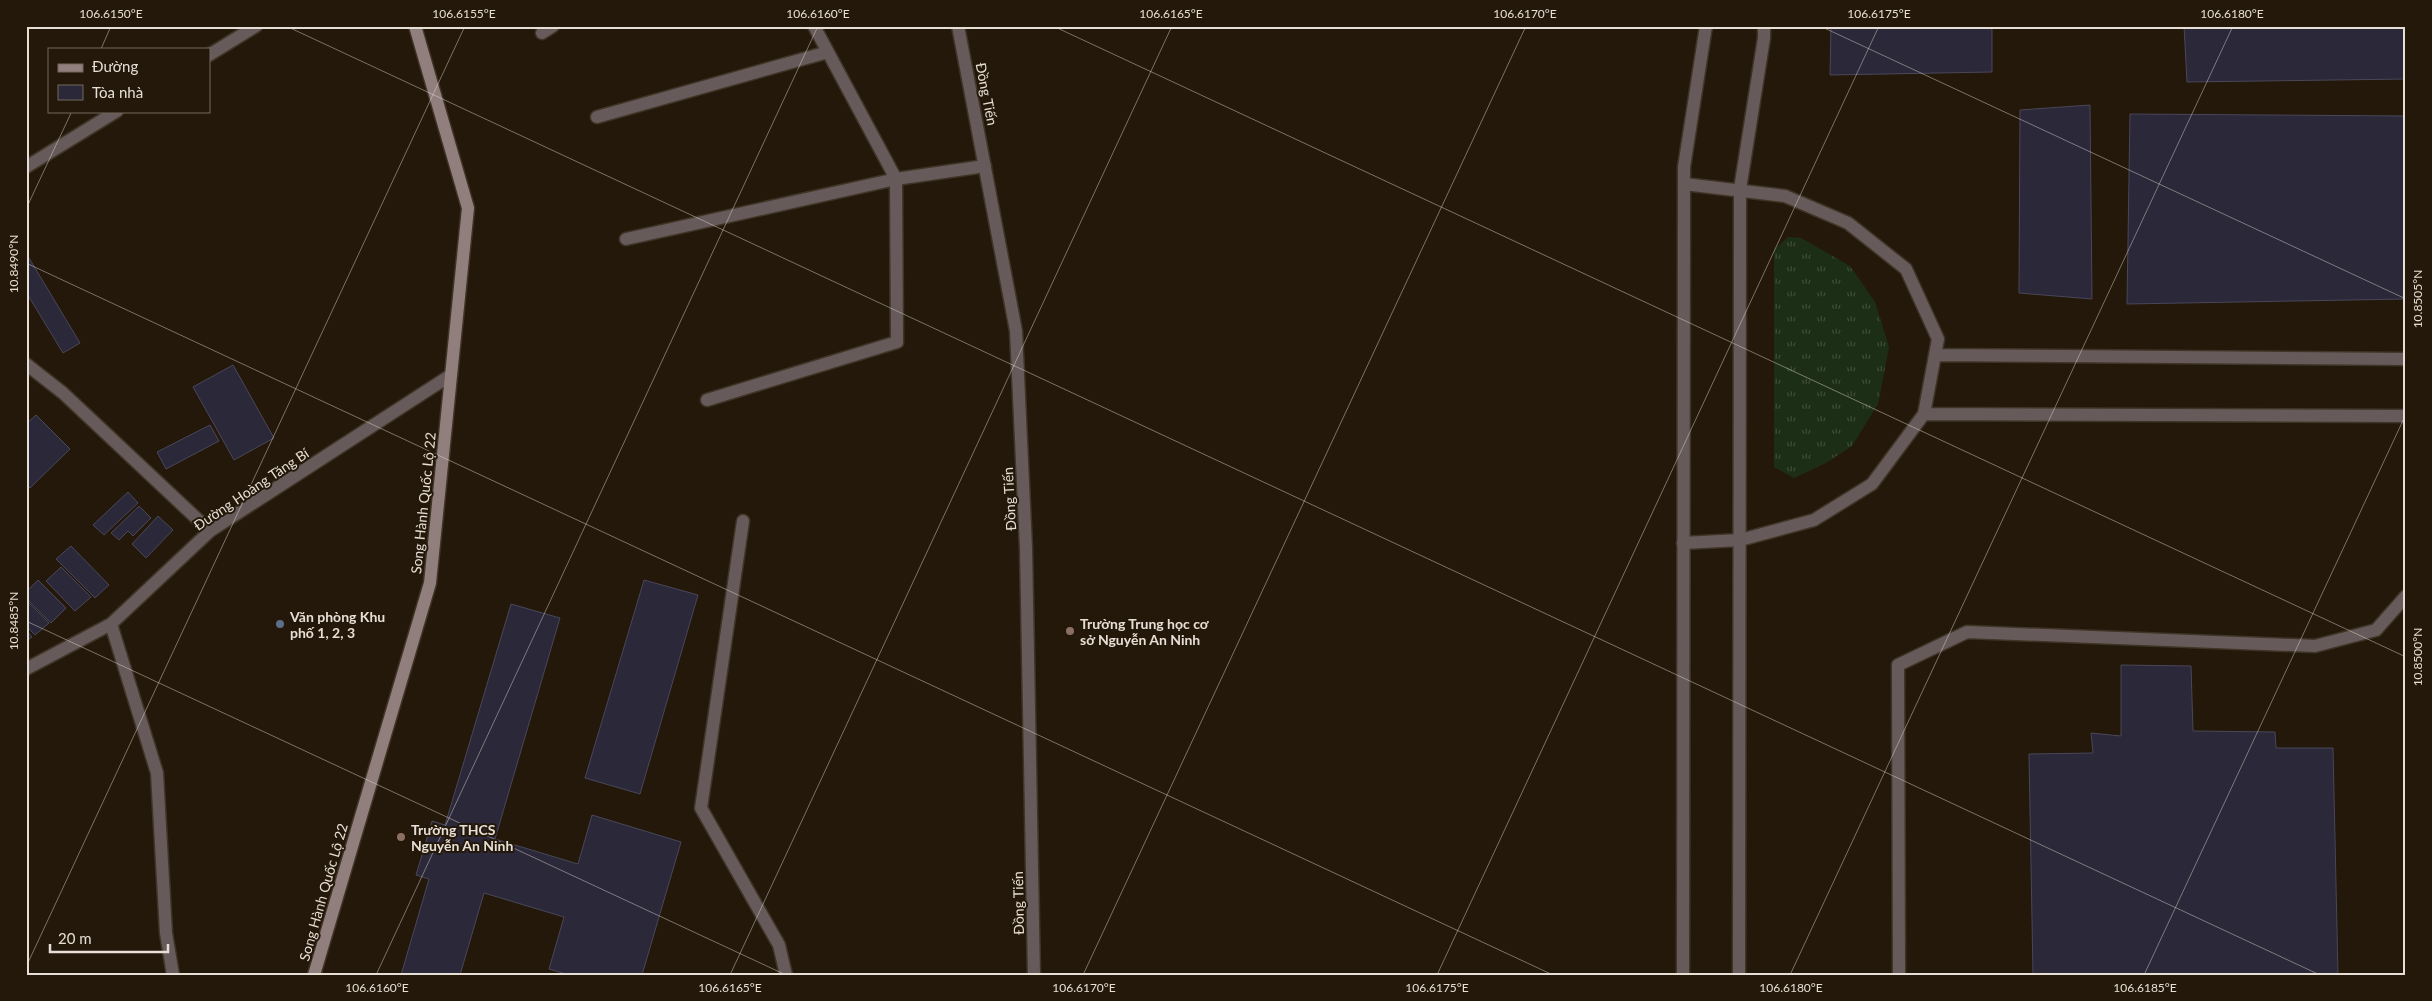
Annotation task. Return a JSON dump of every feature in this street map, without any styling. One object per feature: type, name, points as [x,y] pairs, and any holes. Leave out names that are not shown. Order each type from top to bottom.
[{"type":"street","points":[[210,54],[256,26]]},
{"type":"street","name":"Song Hành Quốc Lộ 22","points":[[314,975],[430,583],[468,208],[415,26]]},
{"type":"street","points":[[707,400],[897,342],[896,179],[814,26]]},
{"type":"street","name":"Đồng Tiến","points":[[958,26],[1016,331],[1026,548],[1034,975]]},
{"type":"street","points":[[1682,975],[1684,168],[1706,26]]},
{"type":"street","points":[[1739,975],[1740,189],[1764,38],[1764,26]]},
{"type":"street","points":[[597,117],[828,52]]},
{"type":"street","points":[[26,166],[115,112]]},
{"type":"street","points":[[626,239],[896,179],[985,166]]},
{"type":"street","points":[[1683,544],[1740,540],[1814,520],[1872,484],[1924,414],[1938,339],[1906,270],[1848,223],[1785,196],[1740,189],[1684,184]]},
{"type":"street","points":[[1935,355],[2406,359]]},
{"type":"street","points":[[26,364],[63,393],[210,531]]},
{"type":"street","name":"Đường Hoàng Tăng Bí","points":[[26,669],[111,624],[210,531],[451,375]]},
{"type":"street","points":[[1924,414],[2406,416]]},
{"type":"street","points":[[744,521],[700,808],[779,944],[786,975]]},
{"type":"street","points":[[1899,975],[1898,665],[1967,632],[2315,646],[2376,630],[2406,596]]},
{"type":"street","points":[[111,624],[157,773],[166,933],[173,975]]},
{"type":"green space","points":[[1788,237],[1801,238],[1850,266],[1875,302],[1889,347],[1878,404],[1852,446],[1826,463],[1794,478],[1774,467],[1774,250]]},
{"type":"building","points":[[1831,26],[1992,26],[1992,72],[1830,75]]},
{"type":"building","points":[[2184,26],[2406,26],[2406,79],[2187,82]]},
{"type":"building","points":[[2090,105],[2092,299],[2019,293],[2020,110]]},
{"type":"building","points":[[2130,114],[2406,116],[2406,299],[2127,304]]},
{"type":"building","points":[[26,253],[80,343],[63,353],[26,292]]},
{"type":"building","points":[[233,365],[274,438],[234,460],[193,387]]},
{"type":"building","points":[[36,415],[70,449],[30,488],[26,484],[26,424]]},
{"type":"building","points":[[210,425],[219,441],[166,469],[157,452]]},
{"type":"building","points":[[128,492],[138,503],[104,535],[93,525]]},
{"type":"building","points":[[139,506],[151,518],[133,536],[128,531],[119,540],[111,533]]},
{"type":"building","points":[[158,516],[173,530],[146,558],[132,544]]},
{"type":"building","points":[[71,546],[109,585],[95,598],[56,559]]},
{"type":"building","points":[[61,567],[91,597],[75,611],[46,581]]},
{"type":"building","points":[[38,580],[66,608],[51,623],[26,598],[26,592]]},
{"type":"building","points":[[644,580],[698,595],[640,794],[585,778]]},
{"type":"building","points":[[26,600],[49,623],[35,635],[26,626]]},
{"type":"building","points":[[511,604],[560,618],[495,839],[578,864],[592,815],[681,842],[642,975],[569,975],[549,969],[564,917],[484,893],[460,975],[401,975],[429,879],[416,875],[432,821],[445,825]]},
{"type":"building","points":[[26,630],[32,637],[26,641]]},
{"type":"building","points":[[2121,665],[2191,666],[2193,731],[2275,732],[2276,748],[2333,748],[2338,975],[2033,975],[2029,754],[2093,753],[2091,733],[2121,736]]},
{"type":"place","name":"Văn phòng Khu phố 1, 2, 3","points":[[280,624]]},
{"type":"place","name":"Trường Trung học cơ sở Nguyễn An Ninh","points":[[1070,631]]},
{"type":"place","name":"Trường THCS Nguyễn An Ninh","points":[[401,837]]}]
